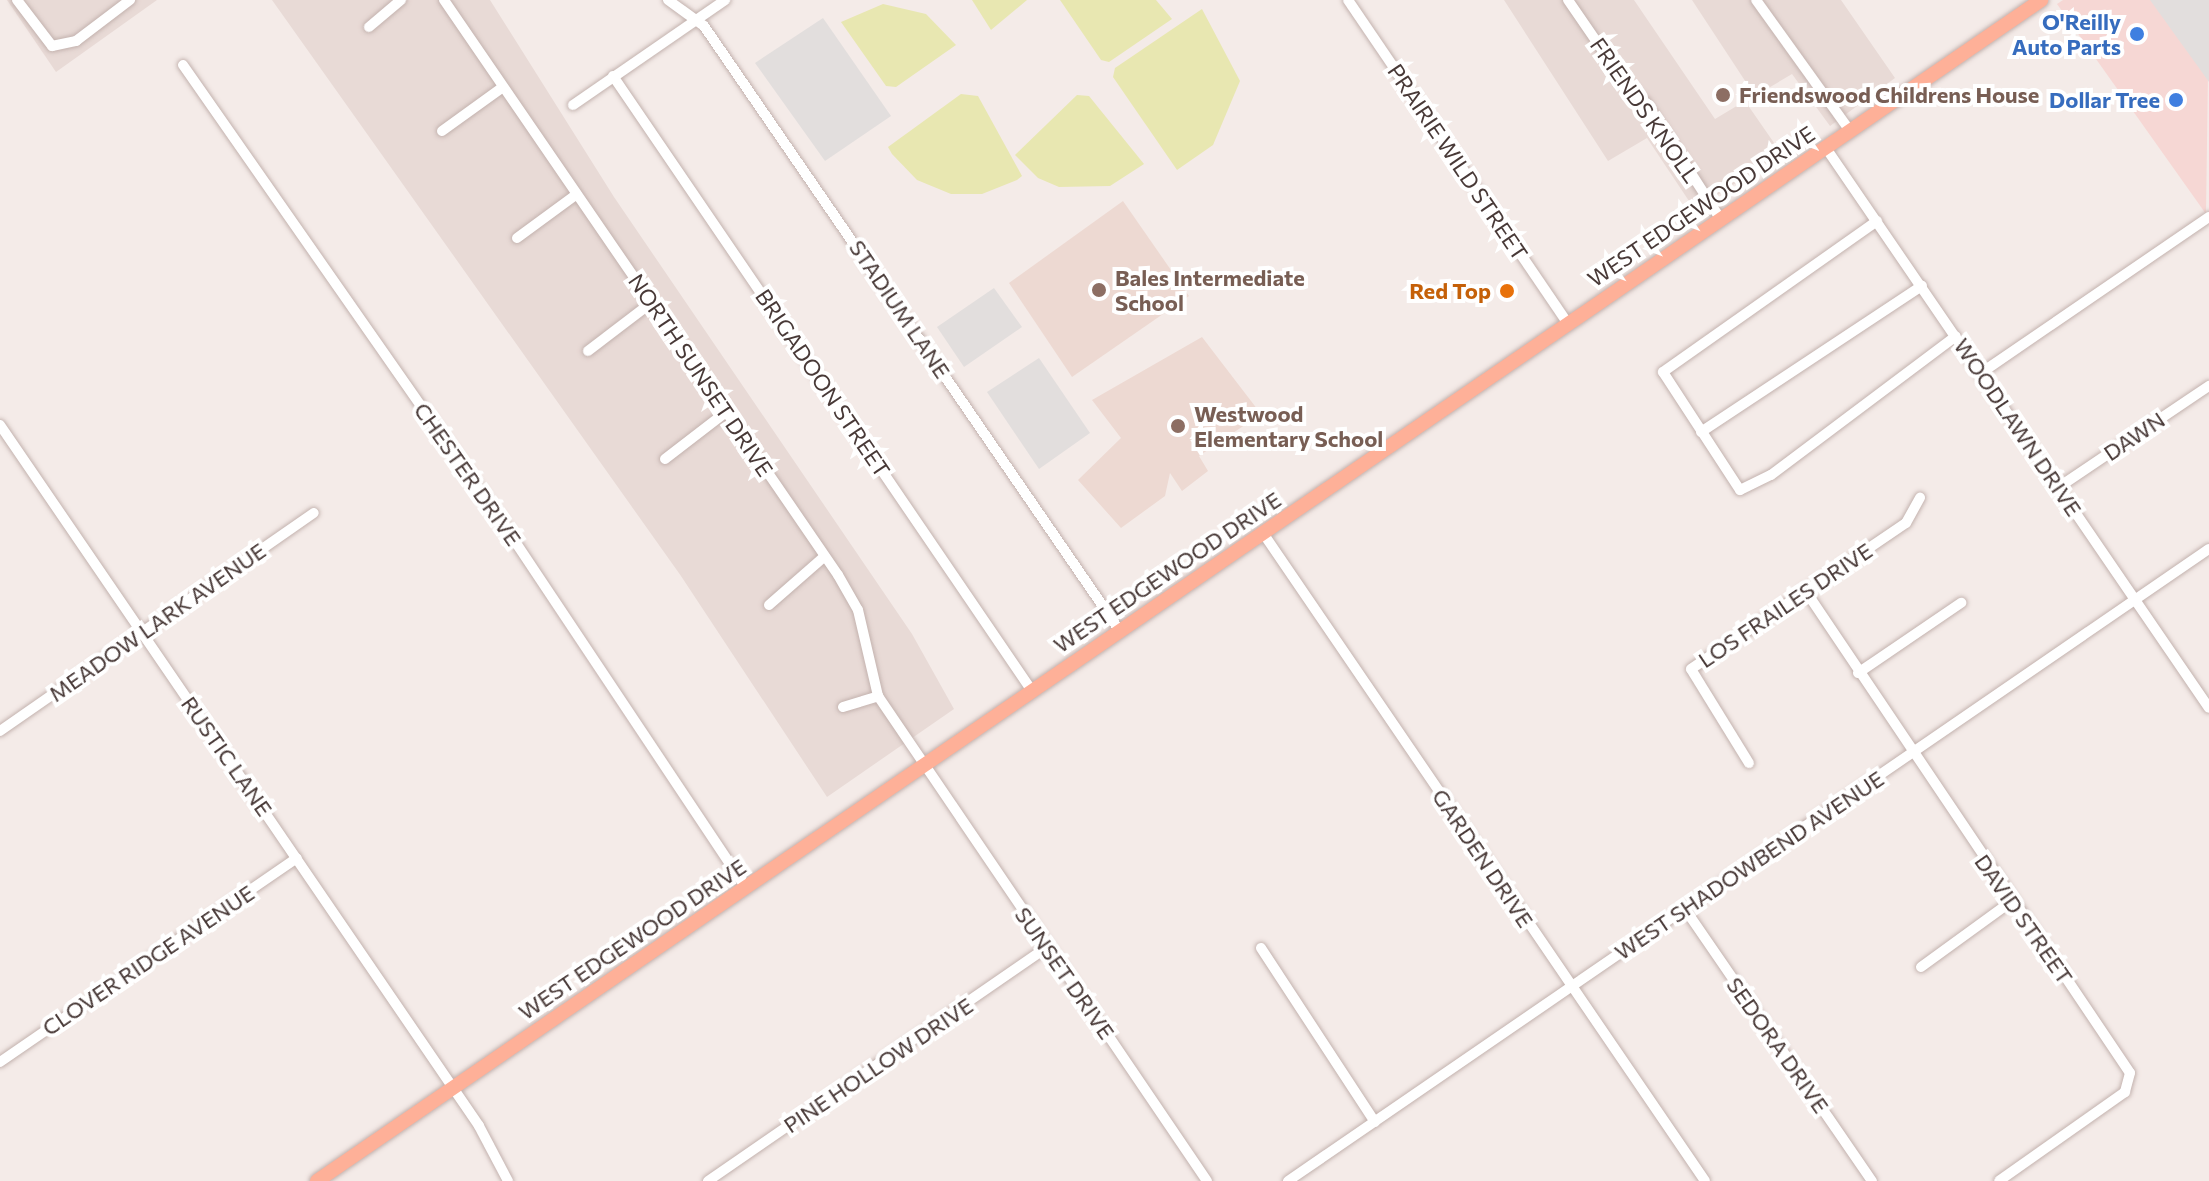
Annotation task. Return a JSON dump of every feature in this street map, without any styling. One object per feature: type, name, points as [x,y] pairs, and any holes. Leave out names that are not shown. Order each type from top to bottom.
[{"type":"main road","name":"WEST EDGEWOOD DRIVE","points":[[317,1181],[2041,0]]},
{"type":"street","points":[[17,0],[52,46],[76,41],[129,2]]},
{"type":"street","points":[[369,27],[401,0]]},
{"type":"street","name":"NORTH SUNSET DRIVE","points":[[444,0],[825,556],[858,610],[878,696],[924,765]]},
{"type":"street","name":"STADIUM LANE","points":[[668,0],[695,20],[757,100],[1120,631]]},
{"type":"street","points":[[573,105],[725,0]]},
{"type":"street","name":"PRAIRIE WILD STREET","points":[[1348,0],[1568,324]]},
{"type":"street","name":"FRIENDS KNOLL","points":[[1568,0],[1625,83],[1646,103],[1721,220]]},
{"type":"street","points":[[1756,0],[1850,131]]},
{"type":"street","name":"CHESTER DRIVE","points":[[183,65],[504,525],[746,888]]},
{"type":"street","name":"BRIGADOON STREET","points":[[613,76],[1032,691]]},
{"type":"street","points":[[442,131],[503,87]]},
{"type":"street","name":"WOODLAWN DRIVE","points":[[1826,148],[2209,708]]},
{"type":"street","points":[[517,238],[577,194]]},
{"type":"street","points":[[1981,373],[2208,220]]},
{"type":"street","points":[[1877,221],[1663,372],[1740,490],[1771,475],[1956,336]]},
{"type":"street","points":[[1701,432],[1922,286]]},
{"type":"street","points":[[588,351],[651,303]]},
{"type":"street","name":"DAWN","points":[[2059,487],[2209,386]]},
{"type":"street","points":[[665,459],[726,412]]},
{"type":"street","name":"RUSTIC LANE","points":[[0,425],[453,1088],[508,1181]]},
{"type":"street","name":"LOS FRAILES DRIVE","points":[[1749,763],[1691,669],[1906,523],[1920,498]]},
{"type":"street","name":"MEADOW LARK AVENUE","points":[[0,731],[314,513]]},
{"type":"street","name":"GARDEN DRIVE","points":[[1263,533],[1705,1181]]},
{"type":"street","name":"WEST SHADOWBEND AVENUE","points":[[1288,1181],[2209,549]]},
{"type":"street","points":[[769,605],[825,556]]},
{"type":"street","name":"DAVID STREET","points":[[1805,590],[2130,1073],[2129,1085],[2109,1105],[1999,1181]]},
{"type":"street","points":[[1858,673],[1961,603]]},
{"type":"street","points":[[843,707],[878,696]]},
{"type":"street","name":"SUNSET DRIVE","points":[[924,765],[1207,1181]]},
{"type":"street","name":"CLOVER RIDGE AVENUE","points":[[0,1062],[297,858]]},
{"type":"street","points":[[1921,967],[2012,901]]},
{"type":"street","name":"SEDORA DRIVE","points":[[1685,909],[1872,1181]]},
{"type":"street","name":"PINE HOLLOW DRIVE","points":[[708,1181],[1047,947]]},
{"type":"street","points":[[1261,948],[1375,1122]]},
{"type":"shaded area","points":[[7,0],[157,0],[56,72]]},
{"type":"shaded area","points":[[272,0],[490,0],[614,197],[912,634],[954,709],[827,797],[681,576]]},
{"type":"shaded area","points":[[1504,0],[1634,0],[1715,119],[1745,101],[1781,153],[1695,210],[1647,138],[1608,161]]},
{"type":"shaded area","points":[[1692,0],[1841,0],[1895,78],[1830,126],[1792,74],[1755,96]]},
{"type":"shaded area","points":[[2063,0],[2209,0],[2206,214],[2057,4]]},
{"type":"shaded area","points":[[2150,0],[2209,0],[2209,82],[2199,68]]},
{"type":"shaded area","points":[[823,18],[891,116],[825,161],[755,63]]},
{"type":"shaded area","name":"Bales Intermediate School","points":[[1123,201],[1189,296],[1072,377],[1009,283]]},
{"type":"shaded area","points":[[994,288],[1022,327],[964,367],[937,327]]},
{"type":"shaded area","name":"Westwood Elementary School","points":[[1202,337],[1261,414],[1199,456],[1208,471],[1182,491],[1170,473],[1165,496],[1121,528],[1078,480],[1121,438],[1092,400]]},
{"type":"shaded area","points":[[1039,358],[1090,433],[1039,469],[987,392]]},
{"type":"green space","points":[[972,0],[1027,0],[991,30]]},
{"type":"green space","points":[[1060,0],[1156,0],[1172,19],[1109,62],[1101,60]]},
{"type":"green space","points":[[883,4],[926,14],[956,45],[896,87],[886,86],[841,22]]},
{"type":"green space","points":[[1202,9],[1240,81],[1213,145],[1177,170],[1113,77],[1115,68]]},
{"type":"green space","points":[[961,94],[978,96],[1022,176],[1017,180],[982,194],[951,194],[917,180],[892,154],[888,147]]},
{"type":"green space","points":[[1077,95],[1089,96],[1144,164],[1110,186],[1059,187],[1038,178],[1015,155]]},
{"type":"place","name":"O'Reilly Auto Parts","points":[[2137,34]]},
{"type":"place","name":"Friendswood Childrens House","points":[[1723,95]]},
{"type":"place","name":"Dollar Tree","points":[[2176,100]]},
{"type":"place","name":"Bales Intermediate School","points":[[1099,290]]},
{"type":"place","name":"Red Top","points":[[1507,291]]},
{"type":"place","name":"Westwood Elementary School","points":[[1178,426]]}]
